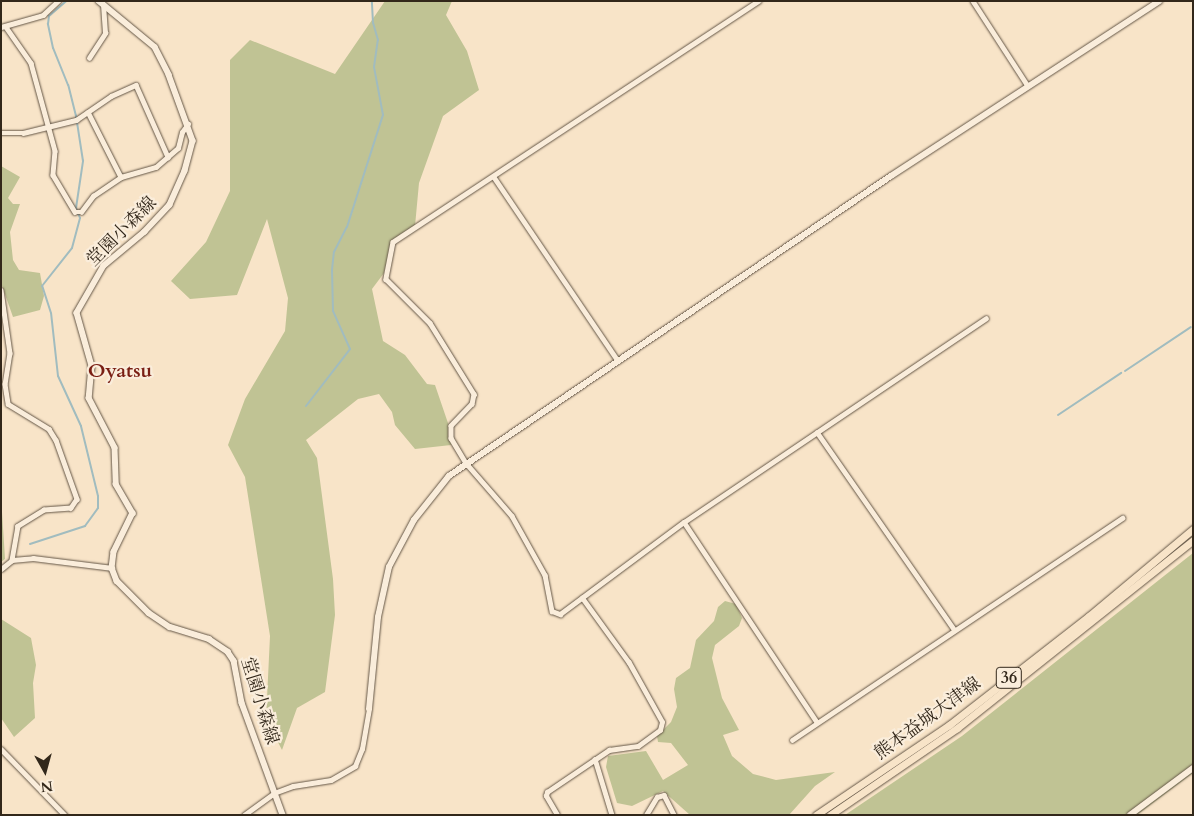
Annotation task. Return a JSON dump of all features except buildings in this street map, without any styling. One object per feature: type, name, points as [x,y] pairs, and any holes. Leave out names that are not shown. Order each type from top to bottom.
[{"type":"main road","name":"熊本益城大津線","points":[[816,815],[949,725],[1090,616],[1193,529]]},
{"type":"main road","name":"熊本益城大津線","points":[[830,815],[957,728],[1193,540]]},
{"type":"street","points":[[58,1],[43,14],[4,27],[31,63],[55,151],[53,175],[75,212],[81,212],[93,196],[121,177],[150,169],[168,157],[178,148],[182,132],[189,123]]},
{"type":"street","points":[[759,1],[393,242],[385,273],[386,279],[430,323],[474,394],[472,404],[451,426],[450,431],[466,463],[512,516],[545,574],[552,611],[560,614],[684,522],[986,318]]},
{"type":"street","points":[[973,1],[1028,86]]},
{"type":"street","points":[[244,815],[274,793],[293,786],[331,780],[355,766],[362,748],[369,709],[378,617],[389,567],[436,489],[466,463],[1028,86],[1159,1]]},
{"type":"street","points":[[89,58],[106,33],[101,3]]},
{"type":"street","name":"堂園小森線","points":[[101,3],[155,47],[189,123],[192,147],[170,205],[146,232],[104,266],[81,302],[77,313],[92,366],[89,398],[115,448],[116,484],[134,513],[114,552],[112,568],[117,581],[149,613],[170,627],[209,639],[228,652],[234,661],[242,703],[283,815]]},
{"type":"street","points":[[1,133],[23,133],[76,120],[136,85],[168,157]]},
{"type":"street","points":[[88,112],[121,177]]},
{"type":"street","points":[[494,177],[618,361]]},
{"type":"street","points":[[1,290],[10,353],[4,384],[8,404],[49,429],[76,492],[75,505],[71,508],[44,510],[18,526],[12,560]]},
{"type":"street","points":[[817,432],[954,629]]},
{"type":"street","points":[[792,740],[954,629],[1122,518]]},
{"type":"street","points":[[684,522],[817,722]]},
{"type":"street","points":[[1,569],[12,560],[33,558],[112,568]]},
{"type":"street","points":[[557,815],[546,796],[547,792],[609,750],[638,746],[660,730],[662,722],[629,662],[582,598]]},
{"type":"street","points":[[1,748],[65,815]]},
{"type":"street","points":[[595,759],[612,815]]},
{"type":"street","points":[[1130,815],[1193,768]]},
{"type":"street","points":[[646,815],[657,797],[664,795],[674,815]]},
{"type":"green space","points":[[385,1],[452,1],[446,15],[467,51],[479,90],[443,116],[419,183],[415,226],[392,240],[384,273],[372,289],[383,341],[405,355],[427,384],[435,385],[449,426],[451,445],[415,449],[395,425],[392,412],[379,394],[358,399],[306,440],[317,458],[333,579],[335,615],[325,692],[297,708],[282,750],[266,719],[270,636],[245,477],[228,445],[245,399],[285,331],[288,298],[267,219],[237,295],[190,299],[171,281],[206,242],[230,191],[230,60],[250,40],[335,74]]},
{"type":"green space","points":[[1,166],[20,177],[8,198],[13,204],[20,204],[10,232],[13,260],[19,270],[40,273],[44,296],[40,310],[13,317],[1,283]]},
{"type":"green space","points":[[1,496],[5,559],[1,562]]},
{"type":"green space","points":[[1193,553],[1193,773],[1137,815],[845,815],[962,736]]},
{"type":"green space","points":[[725,601],[736,604],[742,618],[739,626],[715,645],[712,658],[722,698],[739,730],[723,735],[732,756],[753,774],[776,780],[835,772],[815,786],[789,815],[690,815],[663,791],[632,806],[617,803],[606,767],[608,756],[646,751],[663,780],[688,765],[671,743],[658,742],[657,736],[671,722],[677,707],[674,689],[676,678],[690,668],[696,640],[714,621],[718,607]]},
{"type":"green space","points":[[1,619],[31,638],[36,665],[33,683],[35,718],[14,737],[1,718]]},
{"type":"waterway","points":[[30,544],[85,526],[98,508],[98,496],[81,426],[58,376],[51,313],[42,286],[72,248],[80,218],[76,208],[83,161],[76,116],[68,85],[53,48],[48,24],[49,16],[66,1]]},
{"type":"waterway","points":[[306,406],[350,349],[333,311],[332,270],[334,252],[347,227],[383,115],[374,67],[378,40],[373,23],[372,1]]},
{"type":"waterway","points":[[1125,371],[1191,327]]},
{"type":"waterway","points":[[1058,415],[1121,373]]},
{"type":"district","name":"Oyatsu","points":[[120,370]]}]
